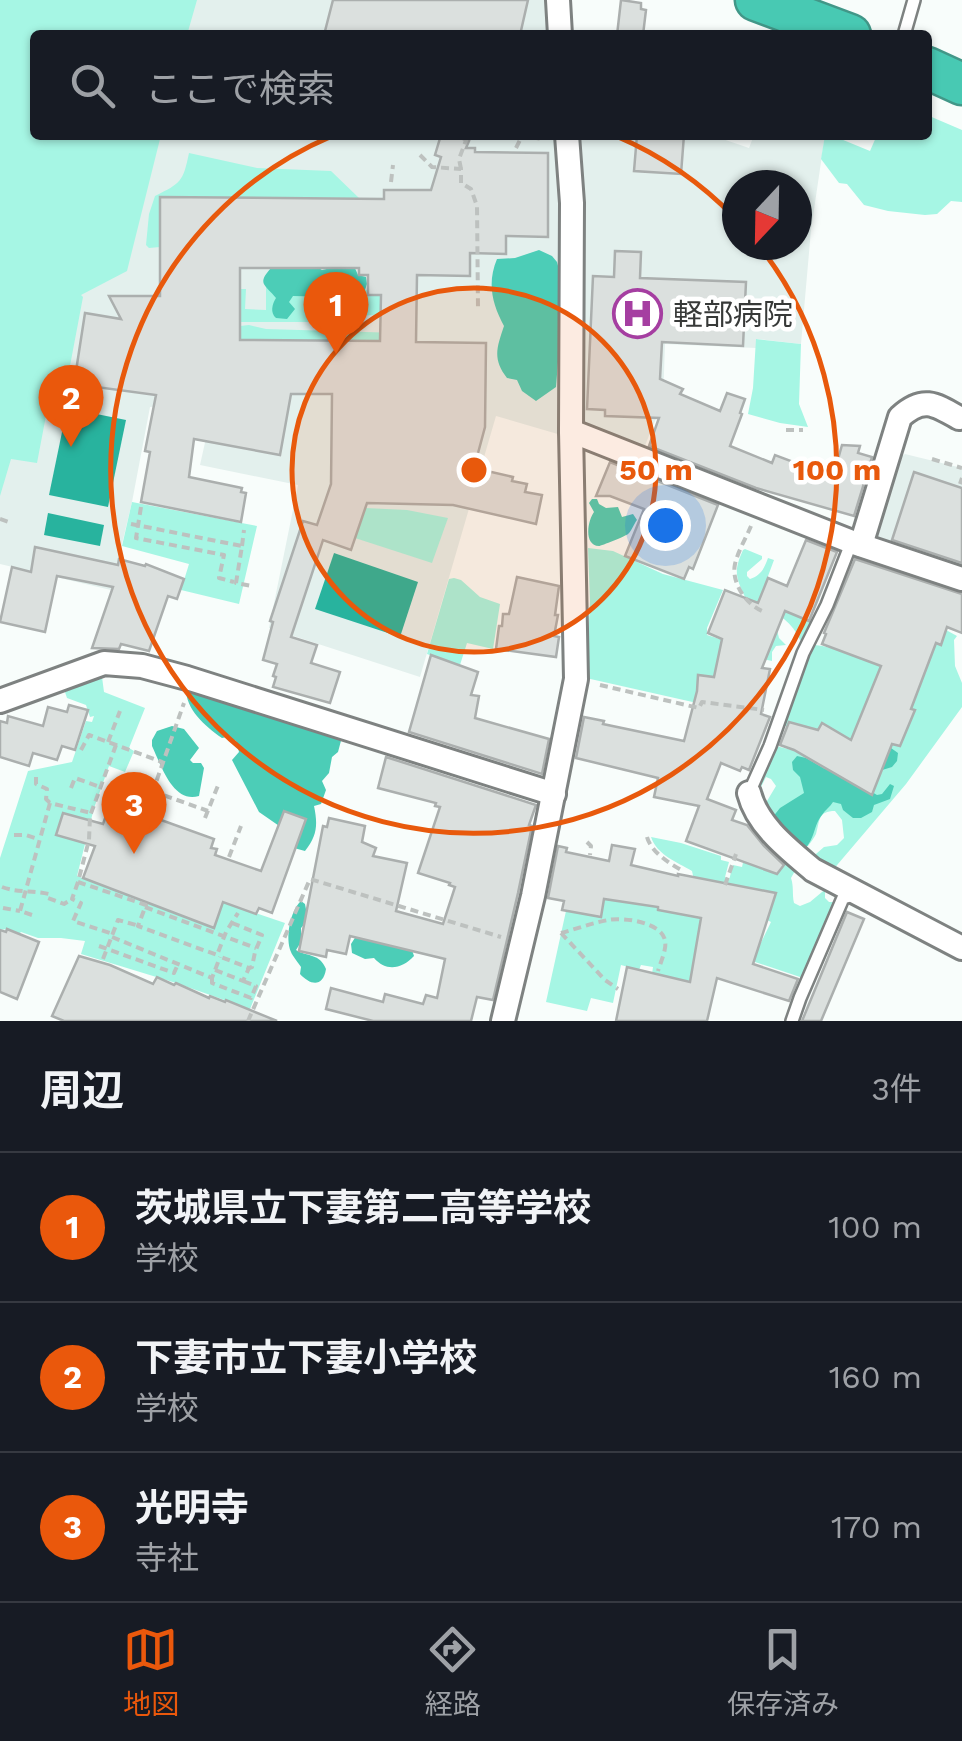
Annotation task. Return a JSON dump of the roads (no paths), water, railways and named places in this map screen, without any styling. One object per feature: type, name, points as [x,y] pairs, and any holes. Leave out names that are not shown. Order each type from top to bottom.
[{"type":"highway","points":[[774,3],[838,30]]},
{"type":"highway","points":[[932,70],[962,84]]},
{"type":"street","points":[[558,0],[560,30]]},
{"type":"street","points":[[503,1021],[576,679],[572,203],[567,140]]},
{"type":"street","points":[[856,543],[900,417],[911,407],[927,403],[961,416]]},
{"type":"street","points":[[571,431],[856,543],[962,579]]},
{"type":"street","points":[[0,701],[104,663],[142,666],[554,794]]},
{"type":"street","points":[[749,793],[753,809],[813,870],[962,948]]},
{"type":"lane","points":[[905,30],[914,0]]},
{"type":"lane","points":[[749,793],[795,674],[856,543]]},
{"type":"lane","points":[[792,1021],[843,898],[856,894]]},
{"type":"place","name":"軽部病院","points":[[638,314]]},
{"type":"place","name":"茨城県立下妻第二高等学校","points":[[336,354]]},
{"type":"place","name":"下妻市立下妻小学校","points":[[71,447]]},
{"type":"place","name":"光明寺","points":[[134,854]]}]
